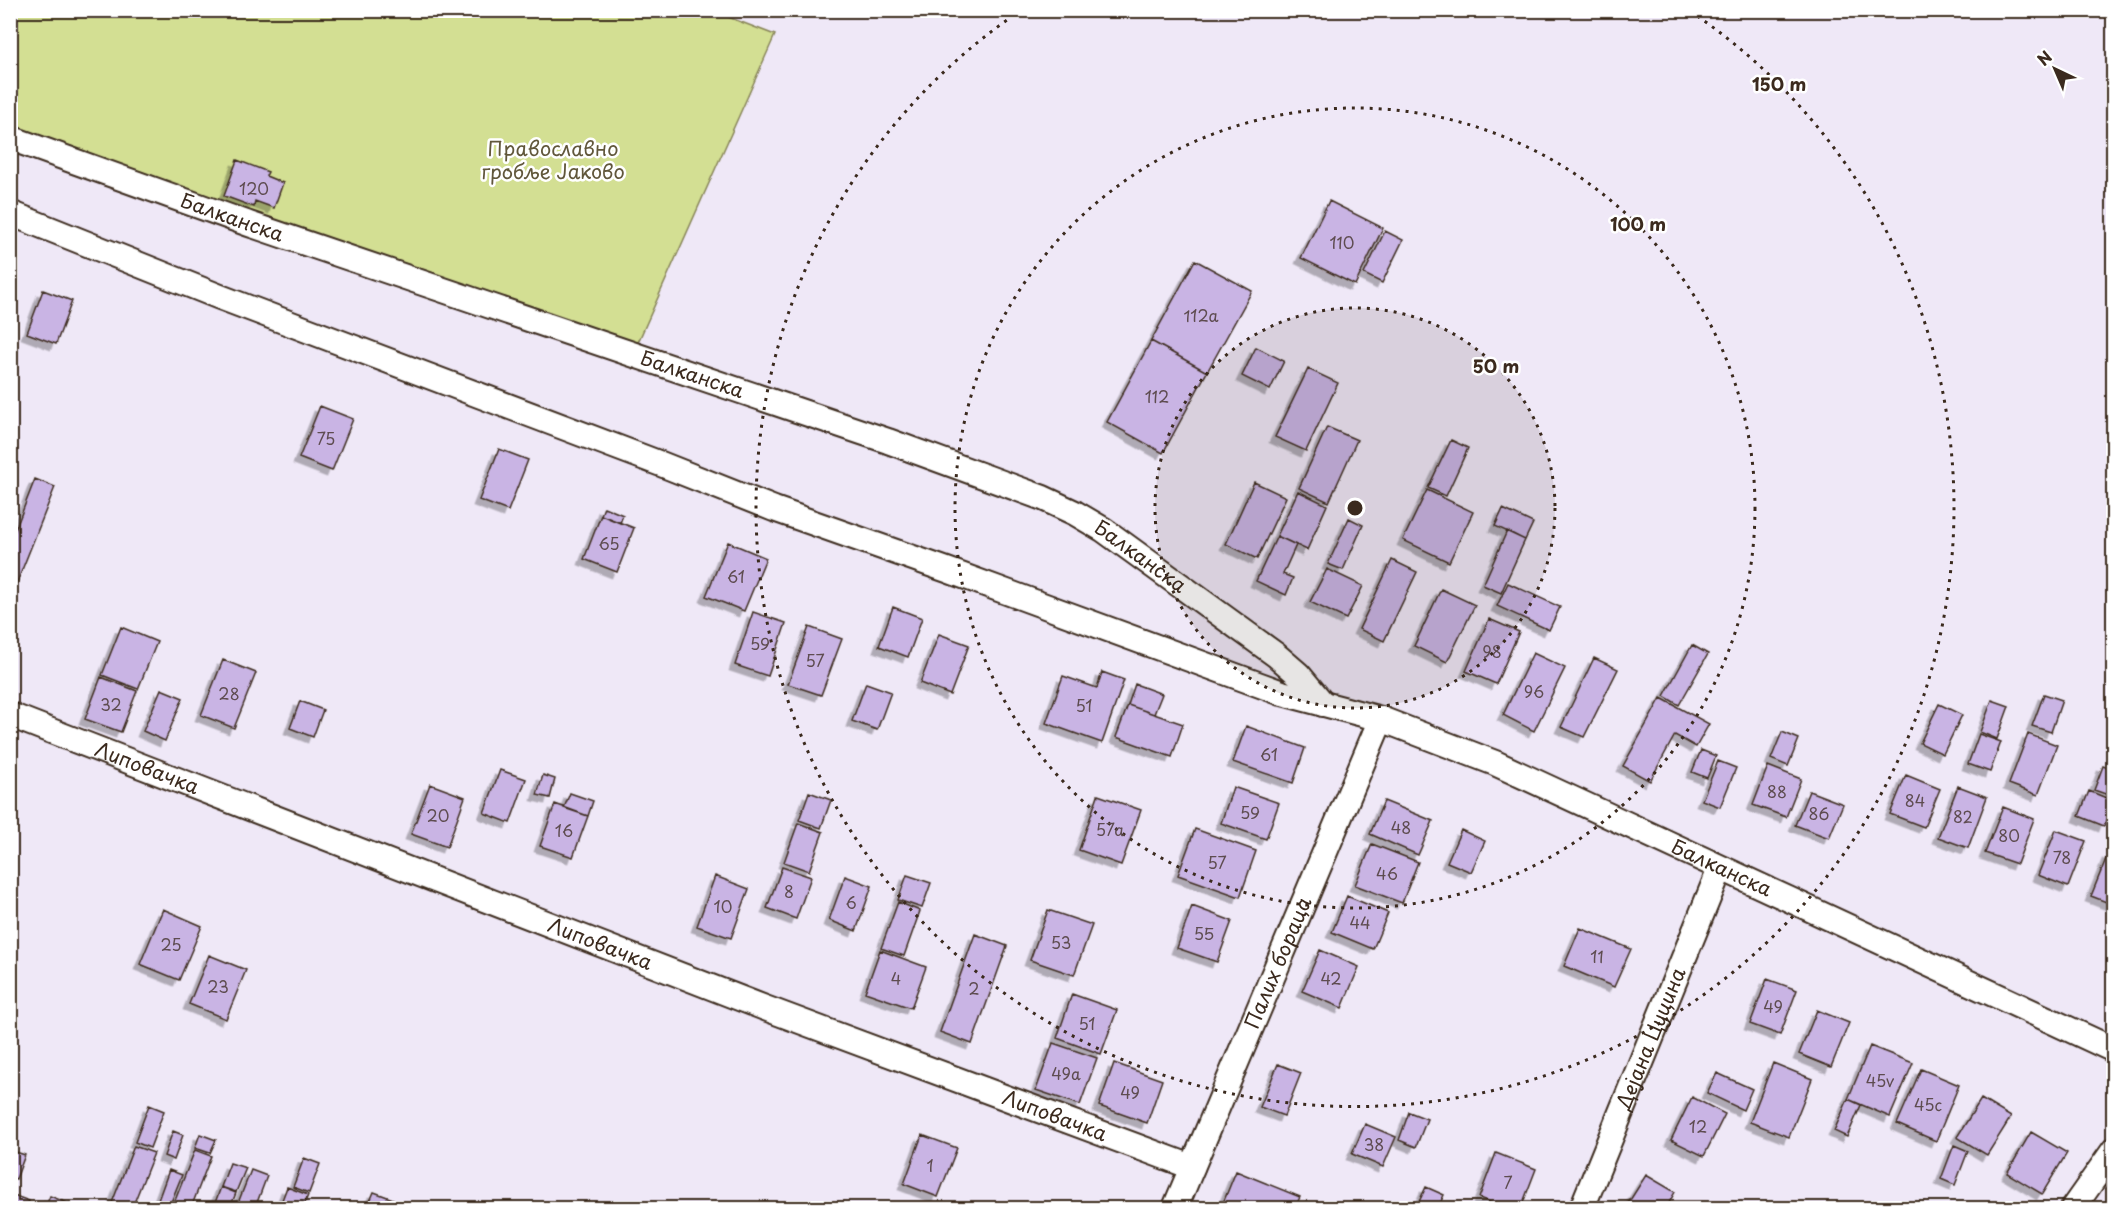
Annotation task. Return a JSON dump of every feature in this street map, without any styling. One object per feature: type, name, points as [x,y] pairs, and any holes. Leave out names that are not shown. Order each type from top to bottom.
[{"type":"street","name":"Балканска","points":[[10,138],[249,224],[888,441],[1043,498],[1104,530],[1276,655],[1298,674],[1323,704]]},
{"type":"street","name":"Балканска","points":[[10,213],[220,297],[774,509],[1282,693],[1381,718],[1495,763],[2114,1050]]},
{"type":"street","name":"Липовачка","points":[[10,715],[765,1008],[1192,1167]]},
{"type":"street","name":"Палих бораца","points":[[1175,1209],[1381,718]]},
{"type":"street","name":"Дејана Цуцина","points":[[1582,1209],[1720,869]]},
{"type":"street","points":[[2073,1209],[2114,1150]]},
{"type":"green space","name":"Православно гробље Јаково","points":[[710,10],[775,35],[635,349],[11,130],[11,11]]},
{"type":"building","points":[[237,160],[268,172],[266,176],[283,183],[274,208],[255,201],[254,207],[224,196]]},
{"type":"building","points":[[1329,201],[1383,228],[1355,285],[1301,258]]},
{"type":"building","points":[[1385,231],[1403,240],[1382,283],[1364,274]]},
{"type":"building","points":[[1195,260],[1252,291],[1207,372],[1151,341]]},
{"type":"building","points":[[43,290],[72,301],[56,344],[27,333]]},
{"type":"building","points":[[1151,341],[1207,372],[1163,453],[1107,422]]},
{"type":"building","points":[[1256,347],[1284,361],[1270,390],[1242,376]]},
{"type":"building","points":[[1308,369],[1338,383],[1306,451],[1275,437]]},
{"type":"building","points":[[320,406],[353,419],[332,471],[299,458]]},
{"type":"building","points":[[1327,427],[1357,440],[1329,502],[1299,488]]},
{"type":"building","points":[[1451,440],[1468,448],[1446,496],[1428,488]]},
{"type":"building","points":[[499,449],[528,460],[508,511],[479,500]]},
{"type":"building","points":[[35,479],[55,487],[14,590],[10,588],[10,543]]},
{"type":"building","points":[[1254,482],[1286,497],[1257,559],[1226,544]]},
{"type":"building","points":[[1427,490],[1473,512],[1449,562],[1403,540]]},
{"type":"building","points":[[1298,491],[1327,505],[1307,550],[1277,536]]},
{"type":"building","points":[[604,507],[623,515],[620,523],[601,515]]},
{"type":"building","points":[[1503,509],[1533,523],[1525,540],[1495,526]]},
{"type":"building","points":[[601,515],[634,528],[617,572],[584,559]]},
{"type":"building","points":[[1349,518],[1363,525],[1343,570],[1328,564]]},
{"type":"building","points":[[1507,531],[1525,540],[1501,593],[1483,585]]},
{"type":"building","points":[[1277,536],[1296,545],[1283,574],[1293,578],[1286,595],[1256,581]]},
{"type":"building","points":[[728,542],[766,558],[744,611],[706,596]]},
{"type":"building","points":[[1392,560],[1417,572],[1384,641],[1359,629]]},
{"type":"building","points":[[1327,569],[1363,586],[1346,619],[1310,602]]},
{"type":"building","points":[[1508,583],[1560,607],[1549,630],[1497,606]]},
{"type":"building","points":[[1441,589],[1475,605],[1447,662],[1414,646]]},
{"type":"building","points":[[893,607],[922,618],[908,657],[879,646]]},
{"type":"building","points":[[753,612],[786,623],[768,676],[735,665]]},
{"type":"building","points":[[1489,619],[1519,632],[1496,684],[1466,671]]},
{"type":"building","points":[[121,627],[157,642],[138,689],[102,675]]},
{"type":"building","points":[[809,627],[842,639],[821,695],[788,684]]},
{"type":"building","points":[[939,634],[969,645],[950,695],[920,683]]},
{"type":"building","points":[[1692,645],[1708,654],[1679,705],[1664,696]]},
{"type":"building","points":[[1533,653],[1565,668],[1534,731],[1503,715]]},
{"type":"building","points":[[1594,658],[1618,669],[1584,737],[1561,727]]},
{"type":"building","points":[[223,660],[256,673],[234,728],[201,715]]},
{"type":"building","points":[[1102,672],[1124,680],[1102,743],[1046,723],[1063,676],[1097,688]]},
{"type":"building","points":[[101,677],[137,691],[121,732],[85,719]]},
{"type":"building","points":[[866,683],[891,692],[877,730],[852,721]]},
{"type":"building","points":[[1135,684],[1162,694],[1154,714],[1128,705]]},
{"type":"building","points":[[161,689],[183,698],[165,741],[143,731]]},
{"type":"building","points":[[2044,694],[2062,700],[2051,732],[2032,726]]},
{"type":"building","points":[[1661,698],[1709,724],[1696,747],[1675,735],[1650,781],[1623,766]]},
{"type":"building","points":[[1992,700],[2009,706],[1997,739],[1980,732]]},
{"type":"building","points":[[300,701],[323,710],[313,737],[290,728]]},
{"type":"building","points":[[1939,704],[1962,715],[1943,754],[1920,743]]},
{"type":"building","points":[[1128,705],[1183,724],[1172,757],[1116,737]]},
{"type":"building","points":[[1246,726],[1305,748],[1293,783],[1233,762]]},
{"type":"building","points":[[1782,732],[1799,739],[1788,766],[1771,759]]},
{"type":"building","points":[[1979,734],[2001,742],[1990,772],[1968,764]]},
{"type":"building","points":[[2028,734],[2057,745],[2038,795],[2009,784]]},
{"type":"building","points":[[1701,750],[1716,756],[1707,778],[1692,772]]},
{"type":"building","points":[[1718,761],[1736,768],[1720,807],[1702,800]]},
{"type":"building","points":[[1768,766],[1801,779],[1786,817],[1753,805]]},
{"type":"building","points":[[2103,766],[2114,770],[2114,797],[2094,790]]},
{"type":"building","points":[[500,770],[526,779],[510,823],[484,813]]},
{"type":"building","points":[[543,775],[555,779],[550,798],[537,795]]},
{"type":"building","points":[[1906,775],[1940,789],[1924,827],[1890,814]]},
{"type":"building","points":[[430,784],[465,797],[447,847],[411,834]]},
{"type":"building","points":[[1958,786],[1987,797],[1968,848],[1938,837]]},
{"type":"building","points":[[1233,787],[1279,803],[1266,839],[1221,823]]},
{"type":"building","points":[[1809,791],[1843,804],[1829,838],[1795,825]]},
{"type":"building","points":[[2089,791],[2114,801],[2104,826],[2079,816]]},
{"type":"building","points":[[809,792],[831,800],[821,828],[799,820]]},
{"type":"building","points":[[570,793],[593,801],[588,816],[564,808]]},
{"type":"building","points":[[1098,795],[1141,810],[1121,865],[1079,850]]},
{"type":"building","points":[[1384,801],[1433,821],[1418,855],[1370,834]]},
{"type":"building","points":[[555,804],[588,816],[573,857],[540,846]]},
{"type":"building","points":[[2003,807],[2034,819],[2017,864],[1985,853]]},
{"type":"building","points":[[798,823],[823,832],[809,871],[784,862]]},
{"type":"building","points":[[1195,829],[1256,851],[1240,897],[1178,875]]},
{"type":"building","points":[[1461,830],[1485,841],[1471,872],[1447,862]]},
{"type":"building","points":[[2056,830],[2086,841],[2068,887],[2038,875]]},
{"type":"building","points":[[1372,844],[1418,862],[1402,903],[1355,885]]},
{"type":"building","points":[[2108,854],[2114,856],[2114,905],[2091,896]]},
{"type":"building","points":[[782,867],[811,877],[796,919],[767,908]]},
{"type":"building","points":[[907,875],[931,883],[922,908],[898,900]]},
{"type":"building","points":[[715,876],[749,889],[731,938],[697,926]]},
{"type":"building","points":[[845,876],[872,886],[856,931],[829,920]]},
{"type":"building","points":[[1347,896],[1388,913],[1373,949],[1332,932]]},
{"type":"building","points":[[898,902],[920,911],[904,956],[881,948]]},
{"type":"building","points":[[1192,906],[1232,921],[1217,962],[1177,948]]},
{"type":"building","points":[[163,909],[202,926],[179,980],[140,964]]},
{"type":"building","points":[[1048,910],[1092,925],[1074,975],[1030,960]]},
{"type":"building","points":[[1580,928],[1631,949],[1614,987],[1564,966]]},
{"type":"building","points":[[975,934],[1007,946],[972,1044],[940,1032]]},
{"type":"building","points":[[880,950],[926,967],[911,1008],[865,992]]},
{"type":"building","points":[[1320,950],[1359,967],[1342,1008],[1302,991]]},
{"type":"building","points":[[209,955],[246,970],[226,1019],[189,1004]]},
{"type":"building","points":[[1767,979],[1797,990],[1780,1035],[1750,1024]]},
{"type":"building","points":[[1072,994],[1117,1010],[1101,1054],[1057,1038]]},
{"type":"building","points":[[1817,1010],[1849,1023],[1831,1067],[1799,1054]]},
{"type":"building","points":[[1053,1043],[1097,1058],[1080,1105],[1036,1090]]},
{"type":"building","points":[[1870,1046],[1913,1063],[1890,1117],[1848,1099]]},
{"type":"building","points":[[1114,1063],[1162,1080],[1147,1123],[1099,1106]]},
{"type":"building","points":[[1773,1063],[1812,1079],[1789,1137],[1750,1122]]},
{"type":"building","points":[[1278,1064],[1301,1073],[1284,1116],[1260,1107]]},
{"type":"building","points":[[1921,1069],[1959,1085],[1936,1141],[1897,1124]]},
{"type":"building","points":[[1717,1073],[1752,1089],[1743,1110],[1707,1093]]},
{"type":"building","points":[[1692,1097],[1725,1114],[1704,1156],[1671,1140]]},
{"type":"building","points":[[1848,1099],[1861,1105],[1847,1137],[1834,1131]]},
{"type":"building","points":[[1981,1099],[2011,1117],[1987,1155],[1957,1137]]},
{"type":"building","points":[[149,1105],[164,1111],[150,1148],[135,1142]]},
{"type":"building","points":[[1409,1112],[1427,1119],[1416,1147],[1399,1140]]},
{"type":"building","points":[[1365,1124],[1396,1137],[1383,1167],[1352,1154]]},
{"type":"building","points":[[173,1131],[183,1135],[174,1160],[164,1156]]},
{"type":"building","points":[[2031,1132],[2067,1153],[2042,1194],[2007,1173]]},
{"type":"building","points":[[200,1134],[216,1140],[210,1153],[195,1148]]},
{"type":"building","points":[[922,1135],[957,1148],[938,1197],[904,1184]]},
{"type":"building","points":[[1954,1145],[1968,1151],[1955,1185],[1941,1179]]},
{"type":"building","points":[[134,1146],[154,1153],[132,1208],[110,1208]]},
{"type":"building","points":[[10,1150],[25,1155],[16,1179],[10,1177]]},
{"type":"building","points":[[195,1150],[211,1156],[191,1208],[172,1208]]},
{"type":"building","points":[[1496,1153],[1536,1169],[1521,1208],[1506,1208],[1479,1198]]},
{"type":"building","points":[[304,1158],[320,1164],[309,1193],[293,1187]]},
{"type":"building","points":[[230,1163],[246,1168],[236,1192],[221,1187]]},
{"type":"building","points":[[169,1170],[182,1175],[169,1207],[157,1203]]},
{"type":"building","points":[[251,1170],[267,1176],[255,1208],[236,1208]]},
{"type":"building","points":[[1236,1171],[1300,1197],[1295,1208],[1221,1208]]},
{"type":"building","points":[[1646,1175],[1675,1192],[1666,1208],[1625,1208]]},
{"type":"building","points":[[221,1187],[236,1193],[230,1208],[213,1208]]},
{"type":"building","points":[[287,1187],[308,1195],[303,1208],[279,1208]]},
{"type":"building","points":[[1426,1187],[1444,1195],[1438,1208],[1416,1208]]},
{"type":"building","points":[[374,1192],[393,1199],[390,1208],[367,1208]]},
{"type":"building","points":[[10,1194],[29,1201],[27,1208],[10,1208]]},
{"type":"building","points":[[50,1196],[80,1208],[45,1208]]},
{"type":"building","points":[[1306,1202],[1323,1208],[1303,1208]]}]
